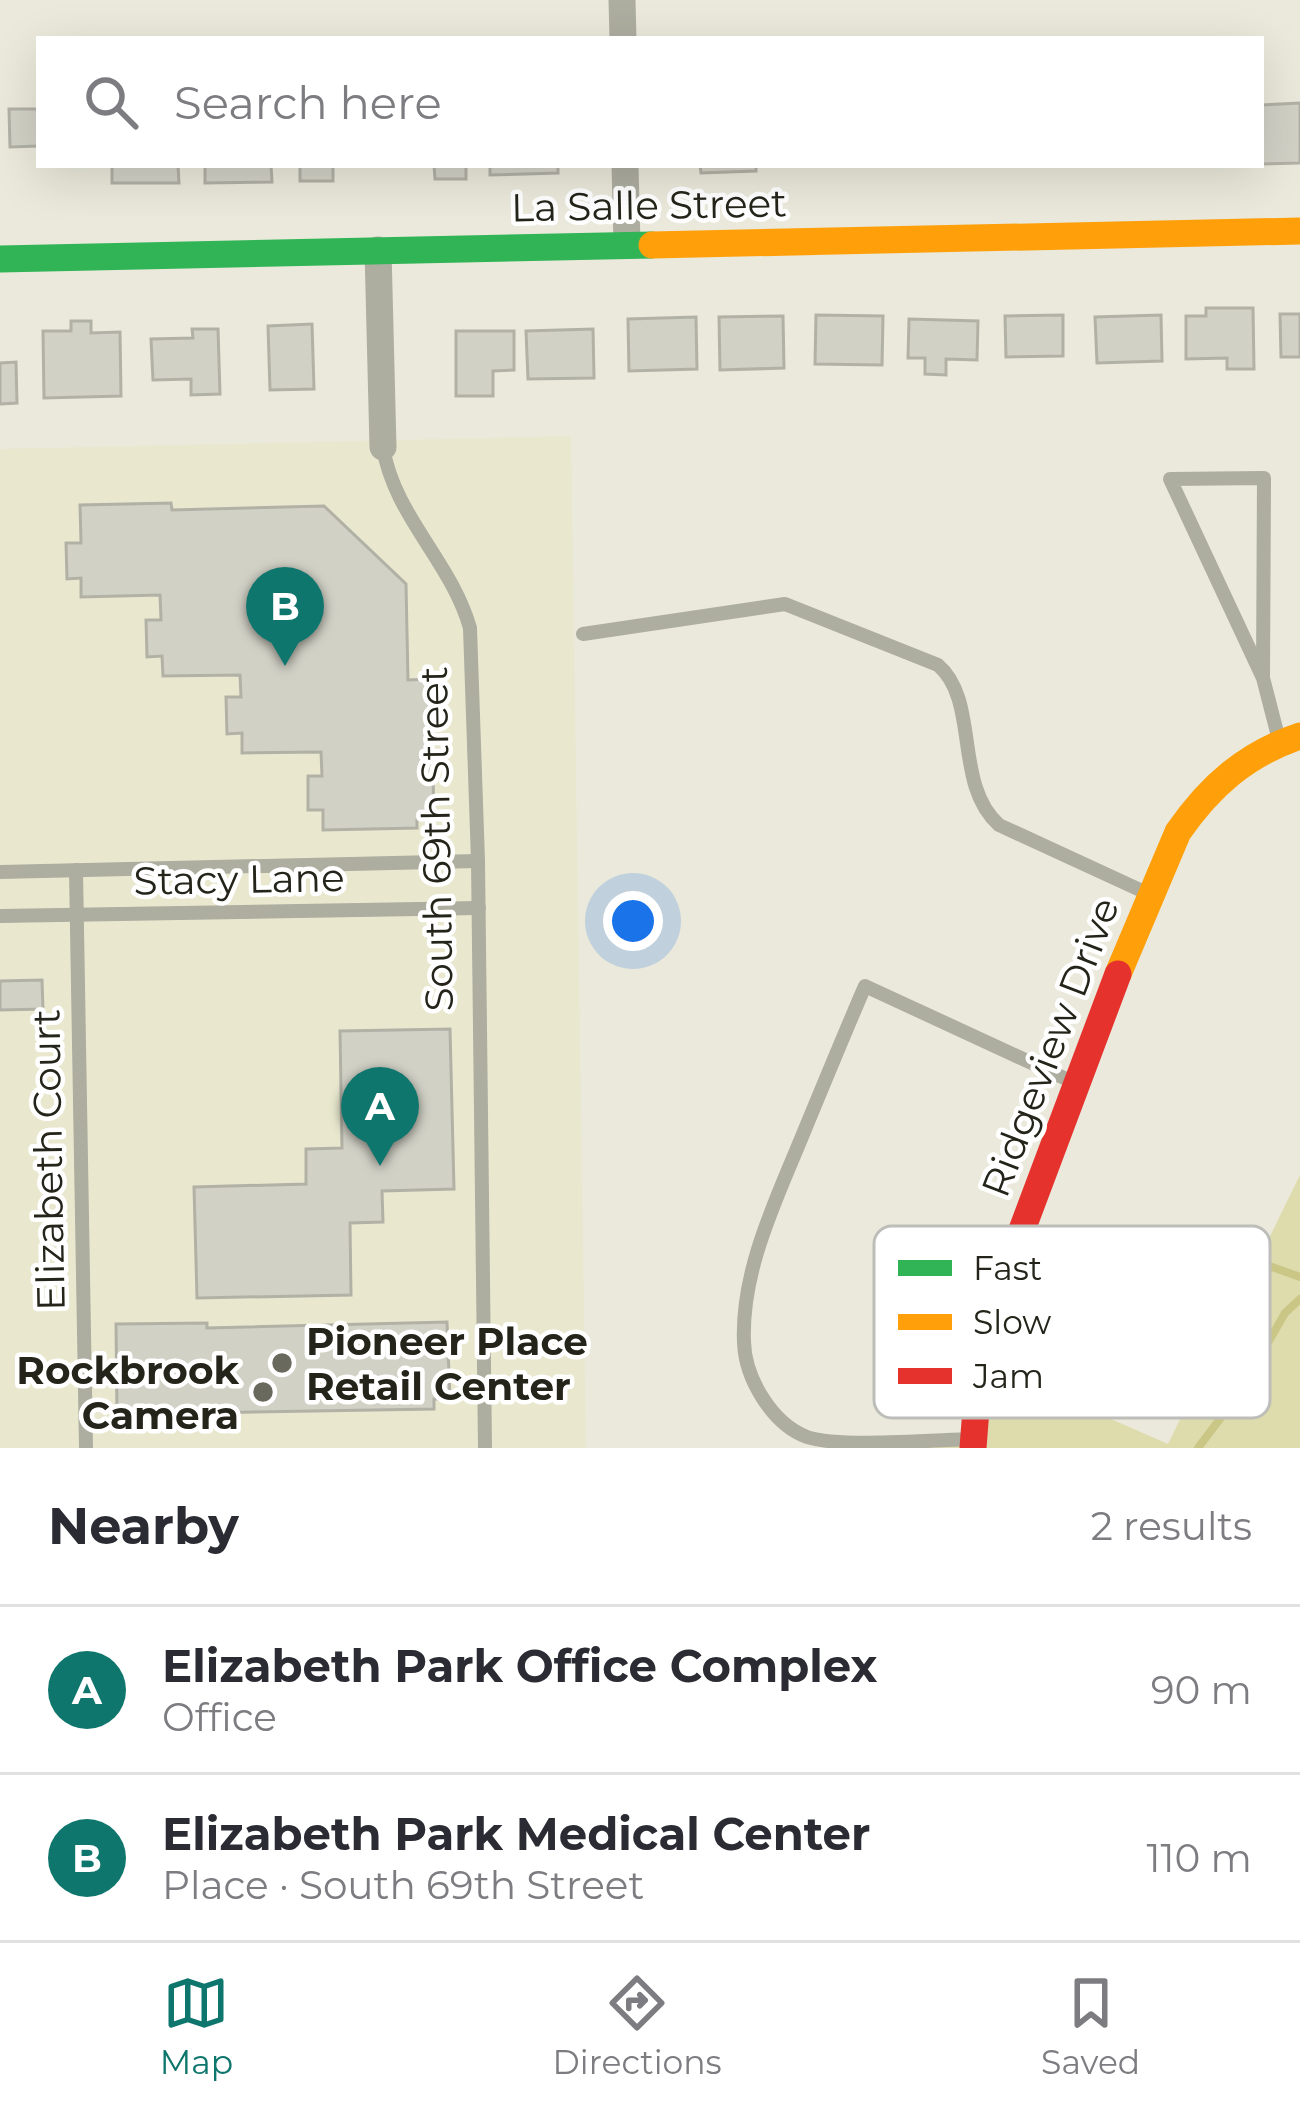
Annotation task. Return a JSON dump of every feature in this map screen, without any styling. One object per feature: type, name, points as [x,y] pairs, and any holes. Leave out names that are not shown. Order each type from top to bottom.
[{"type":"street","points":[[622,0],[623,36]]},
{"type":"street","points":[[625,168],[627,245]]},
{"type":"street","name":"La Salle Street","points":[[0,259],[1300,232]]},
{"type":"street","name":"South 69th Street","points":[[379,250],[382,447]]},
{"type":"street","name":"Ridgeview Drive","points":[[1022,1226],[1178,832],[1220,778],[1247,758],[1290,739]]},
{"type":"lane","name":"South 69th Street","points":[[382,447],[398,500],[453,582],[470,628],[479,908],[485,1448]]},
{"type":"lane","points":[[1263,678],[1264,478],[1170,479],[1290,739]]},
{"type":"lane","points":[[583,634],[785,604],[938,665],[954,684],[976,795],[985,813],[999,825],[1151,895]]},
{"type":"lane","name":"Stacy Lane","points":[[0,872],[478,861]]},
{"type":"lane","name":"Elizabeth Court","points":[[76,870],[86,1448]]},
{"type":"lane","name":"Stacy Lane","points":[[0,916],[479,908]]},
{"type":"lane","points":[[973,1444],[830,1441],[806,1436],[782,1421],[746,1364],[743,1337],[764,1229],[865,986],[1075,1084]]},
{"type":"shaded area","points":[[571,436],[586,1448],[0,1448],[0,449]]},
{"type":"shaded area","points":[[1300,1175],[1300,1448],[830,1448],[830,1441],[973,1439],[974,1418],[1108,1418],[1168,1444],[1181,1418],[1270,1418],[1270,1236]]},
{"type":"building","points":[[1300,103],[1300,163],[1264,164],[1264,105]]},
{"type":"building","points":[[9,109],[36,109],[36,146],[10,147]]},
{"type":"building","points":[[112,168],[178,168],[179,183],[112,183]]},
{"type":"building","points":[[205,168],[271,168],[272,182],[205,183]]},
{"type":"building","points":[[300,168],[333,168],[333,181],[300,181]]},
{"type":"building","points":[[434,168],[466,168],[466,179],[435,179]]},
{"type":"building","points":[[490,168],[558,168],[558,173],[490,175]]},
{"type":"building","points":[[700,168],[756,168],[756,171],[701,173]]},
{"type":"building","points":[[1206,308],[1253,308],[1254,369],[1227,369],[1227,358],[1186,359],[1186,316],[1206,316]]},
{"type":"building","points":[[1280,314],[1300,314],[1300,357],[1281,357]]},
{"type":"building","points":[[816,315],[883,316],[882,365],[815,364]]},
{"type":"building","points":[[1063,315],[1063,356],[1006,357],[1005,316]]},
{"type":"building","points":[[1161,315],[1162,361],[1097,363],[1095,317]]},
{"type":"building","points":[[783,316],[784,368],[720,370],[719,317]]},
{"type":"building","points":[[696,317],[697,369],[629,371],[628,319]]},
{"type":"building","points":[[909,319],[978,321],[977,360],[946,359],[946,375],[925,374],[925,358],[908,358]]},
{"type":"building","points":[[71,321],[91,321],[91,333],[120,332],[121,396],[44,398],[43,331],[71,331]]},
{"type":"building","points":[[312,324],[314,389],[270,390],[268,326]]},
{"type":"building","points":[[192,329],[218,329],[220,394],[191,395],[191,379],[153,380],[151,339],[193,338]]},
{"type":"building","points":[[593,329],[594,378],[528,379],[526,331]]},
{"type":"building","points":[[456,331],[514,331],[514,370],[493,371],[493,396],[456,396]]},
{"type":"building","points":[[16,362],[17,403],[0,404],[0,363]]},
{"type":"building","points":[[171,503],[172,510],[324,506],[406,584],[408,680],[431,679],[434,820],[417,820],[417,828],[323,830],[323,810],[308,810],[308,776],[322,776],[321,752],[242,753],[242,733],[227,734],[226,697],[241,697],[240,675],[163,676],[162,656],[147,657],[146,620],[161,620],[160,595],[81,597],[81,578],[67,579],[66,543],[81,543],[80,505]]},
{"type":"building","points":[[42,980],[43,1009],[0,1010],[0,981]]},
{"type":"building","points":[[450,1029],[454,1189],[382,1191],[383,1222],[350,1223],[351,1295],[197,1298],[194,1187],[306,1184],[306,1149],[342,1148],[340,1031]]},
{"type":"building","name":"Pioneer Place Retail Center","points":[[447,1322],[450,1399],[434,1399],[434,1409],[117,1416],[116,1324],[207,1323],[207,1328]]},
{"type":"waterway","points":[[1270,1266],[1300,1277]]},
{"type":"waterway","points":[[1270,1339],[1285,1313],[1300,1299]]},
{"type":"waterway","points":[[1198,1448],[1221,1418]]},
{"type":"traffic: fast","points":[[0,259],[652,245]]},
{"type":"traffic: slow","points":[[652,245],[1300,231]]},
{"type":"traffic: slow","points":[[1118,974],[1178,832],[1190,815],[1246,762],[1300,736]]},
{"type":"traffic: jam","points":[[1023,1226],[1118,974]]},
{"type":"traffic: jam","points":[[973,1448],[975,1418]]},
{"type":"place","name":"Elizabeth Park Medical Center","points":[[285,666]]},
{"type":"place","name":"Elizabeth Park Office Complex","points":[[380,1166]]},
{"type":"place","name":"Pioneer Place Retail Center","points":[[282,1363]]},
{"type":"place","name":"Rockbrook Camera","points":[[263,1392]]}]
